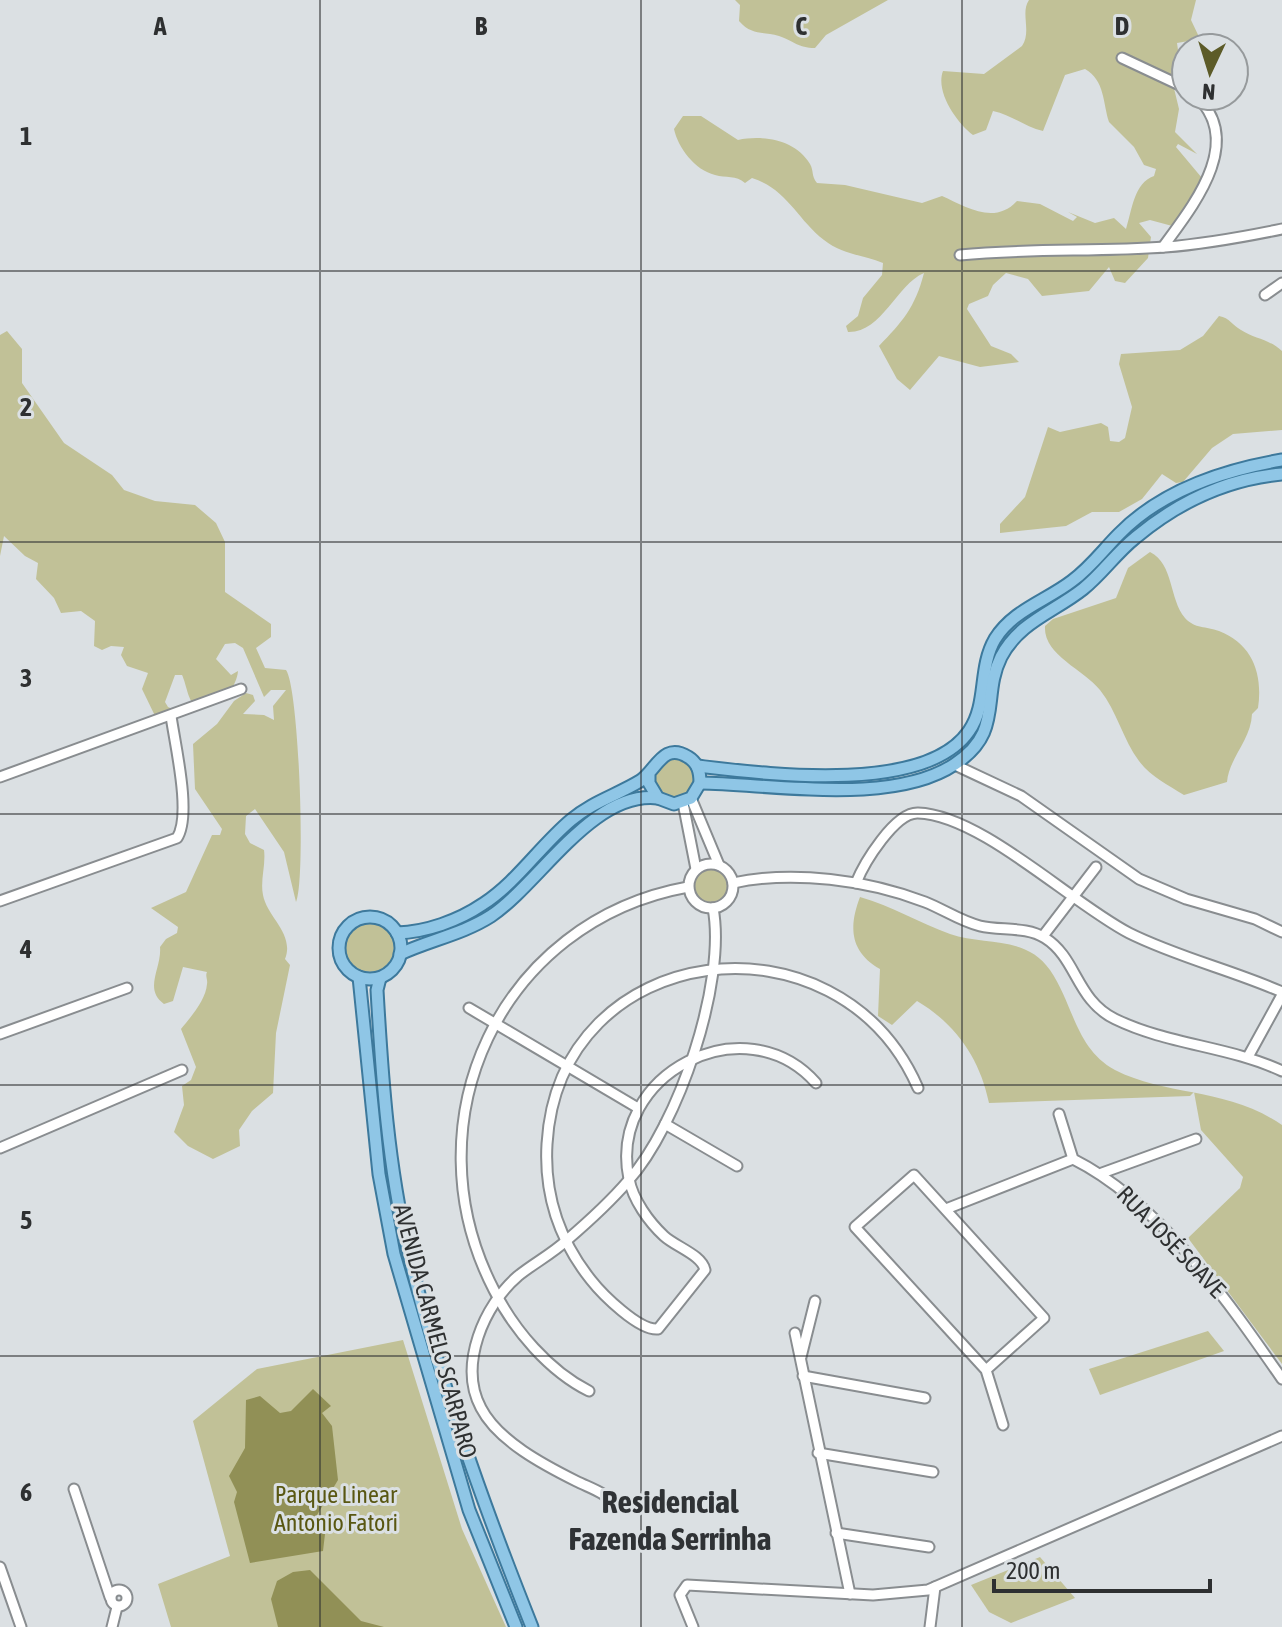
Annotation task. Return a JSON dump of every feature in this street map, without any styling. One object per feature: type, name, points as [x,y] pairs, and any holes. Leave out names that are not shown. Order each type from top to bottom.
[{"type":"main road","points":[[397,933],[414,933],[447,923],[483,904],[516,877],[571,820],[649,774],[658,759],[666,754],[683,755],[697,766],[869,776],[897,773],[931,761],[959,743],[974,724],[988,656],[994,641],[1014,618],[1079,576],[1118,534],[1167,497],[1226,472],[1282,460]]},
{"type":"main road","points":[[700,783],[873,790],[926,778],[955,765],[973,750],[985,731],[1000,660],[1015,635],[1086,586],[1134,539],[1170,512],[1228,484],[1282,474]]},
{"type":"main road","points":[[400,954],[397,933],[390,925],[370,918],[350,925],[339,943],[343,964],[359,977],[380,978],[389,972],[400,954],[452,935],[490,916],[526,887],[580,830],[614,808],[640,796],[674,804],[687,801],[700,783],[697,766]]},
{"type":"main road","points":[[649,774],[652,791],[658,798]]},
{"type":"main road","name":"AVENIDA CARMELO SCARPARO","points":[[359,977],[377,1160],[394,1254],[469,1510],[516,1627]]},
{"type":"main road","name":"AVENIDA CARMELO SCARPARO","points":[[380,978],[377,990],[383,1087],[408,1251],[483,1505],[532,1627]]},
{"type":"street","points":[[1122,58],[1170,80]]},
{"type":"street","points":[[1163,247],[1206,186],[1215,155],[1214,120],[1208,112]]},
{"type":"street","points":[[960,255],[1013,250],[1163,247],[1282,229]]},
{"type":"street","points":[[1265,295],[1282,283]]},
{"type":"street","points":[[0,777],[241,689]]},
{"type":"street","points":[[0,901],[177,838],[183,827],[182,805],[171,716]]},
{"type":"street","points":[[955,765],[1021,796],[1139,879],[1186,899],[1255,919],[1282,932]]},
{"type":"street","points":[[687,801],[719,865],[730,874],[733,883],[730,898],[713,908],[698,904],[688,887]]},
{"type":"street","points":[[687,801],[696,869],[688,887]]},
{"type":"street","points":[[856,883],[901,819],[917,813],[954,823],[1001,848],[1104,920],[1155,945],[1282,993],[1249,1055]]},
{"type":"street","points":[[696,869],[709,863],[719,865]]},
{"type":"street","points":[[1043,936],[1096,867]]},
{"type":"street","points":[[733,883],[786,879],[856,883],[901,893],[969,922],[1043,936],[1061,954],[1079,986],[1101,1012],[1140,1030],[1249,1055],[1282,1071]]},
{"type":"street","points":[[589,1391],[534,1347],[498,1298],[474,1245],[466,1215],[460,1150],[468,1091],[495,1023],[540,962],[580,928],[633,901],[688,887]]},
{"type":"street","points":[[616,1507],[606,1494],[556,1470],[521,1448],[488,1418],[481,1407],[473,1376],[476,1344],[498,1298],[516,1278],[565,1242],[629,1180],[665,1124],[692,1057],[712,969],[713,908]]},
{"type":"street","points":[[816,1083],[795,1064],[753,1050],[724,1050],[692,1057],[665,1075],[638,1108],[629,1143],[629,1180],[655,1226],[705,1266],[662,1325],[647,1327],[610,1300],[581,1267],[565,1242],[551,1203],[546,1156],[552,1111],[568,1066],[597,1027],[634,996],[661,982],[712,969],[764,969],[814,982],[836,993],[877,1024],[893,1043],[918,1088]]},
{"type":"street","points":[[0,1034],[127,988]]},
{"type":"street","points":[[469,1008],[638,1108]]},
{"type":"street","points":[[0,1148],[182,1070]]},
{"type":"street","points":[[946,1209],[1073,1159],[1059,1114]]},
{"type":"street","points":[[665,1124],[737,1166]]},
{"type":"street","points":[[1102,1173],[1196,1139]]},
{"type":"street","name":"RUA JOSÉ SOAVE","points":[[1073,1159],[1102,1173],[1179,1244],[1226,1297],[1282,1379]]},
{"type":"street","points":[[986,1370],[1044,1318],[914,1175],[855,1227],[986,1370],[1003,1425]]},
{"type":"street","points":[[800,1360],[815,1301]]},
{"type":"street","points":[[795,1333],[850,1594]]},
{"type":"street","points":[[803,1376],[925,1398]]},
{"type":"street","points":[[693,1627],[680,1595],[687,1585],[695,1583],[850,1594],[903,1593],[935,1587],[1282,1436]]},
{"type":"street","points":[[818,1453],[933,1472]]},
{"type":"street","points":[[74,1489],[110,1597],[117,1607]]},
{"type":"street","points":[[836,1533],[929,1547]]},
{"type":"street","points":[[0,1567],[21,1627]]},
{"type":"street","points":[[930,1627],[935,1587]]},
{"type":"street","points":[[110,1597],[118,1590],[125,1594],[126,1602],[117,1607],[112,1627]]},
{"type":"green space","points":[[735,0],[888,0],[826,35],[815,48],[748,29],[739,21],[740,5]]},
{"type":"green space","points":[[1029,0],[1196,0],[1191,20],[1197,32],[1170,32],[1170,112],[1178,112],[1175,132],[1197,154],[1178,144],[1176,147],[1202,178],[1176,227],[1150,220],[1139,223],[1151,237],[1148,258],[1125,283],[1115,281],[1109,267],[1089,291],[1042,296],[1028,279],[1006,273],[993,285],[988,296],[969,304],[967,309],[991,346],[1011,354],[1019,362],[980,367],[939,356],[910,390],[897,379],[879,346],[907,314],[924,273],[905,287],[870,325],[848,332],[846,326],[858,316],[863,298],[882,275],[883,263],[831,245],[783,197],[764,183],[752,178],[745,183],[701,168],[683,151],[674,129],[683,116],[701,116],[738,140],[757,138],[787,144],[804,156],[817,183],[845,185],[922,203],[942,196],[970,209],[989,213],[999,212],[1017,201],[1040,204],[1073,221],[1077,217],[1068,212],[1095,223],[1114,218],[1126,229],[1138,191],[1154,176],[1156,169],[1144,165],[1134,147],[1109,122],[1100,86],[1092,74],[1085,69],[1065,75],[1043,131],[993,111],[986,130],[973,135],[954,115],[945,97],[941,79],[943,71],[984,74],[1022,46],[1026,34]]},
{"type":"green space","points":[[1219,316],[1282,351],[1282,430],[1233,434],[1212,448],[1183,482],[1176,483],[1162,474],[1142,499],[1119,512],[1092,512],[1066,526],[1000,533],[1000,524],[1025,497],[1048,427],[1060,432],[1101,423],[1108,427],[1110,441],[1119,442],[1125,438],[1132,407],[1119,364],[1121,354],[1180,350],[1203,336]]},
{"type":"green space","points":[[7,331],[22,349],[22,383],[64,443],[112,475],[124,490],[155,501],[195,505],[216,523],[225,542],[225,592],[271,624],[271,637],[256,648],[265,668],[286,670],[291,684],[298,746],[301,824],[296,902],[284,852],[255,809],[246,816],[245,834],[250,843],[264,850],[263,895],[283,934],[287,950],[285,959],[290,965],[276,1033],[273,1093],[252,1111],[239,1130],[240,1146],[213,1159],[188,1146],[174,1132],[184,1105],[182,1086],[191,1080],[196,1067],[181,1029],[204,996],[207,972],[183,967],[173,1001],[164,1004],[158,998],[154,985],[160,947],[177,933],[178,927],[151,908],[186,892],[212,835],[220,835],[222,829],[195,789],[193,744],[217,724],[234,701],[246,693],[253,695],[255,701],[243,714],[264,715],[274,720],[273,706],[286,690],[271,690],[264,697],[243,648],[235,643],[225,644],[216,659],[231,675],[238,671],[234,685],[224,699],[210,707],[194,704],[182,675],[175,675],[165,702],[177,711],[157,720],[142,689],[148,673],[127,666],[121,655],[124,647],[111,646],[102,650],[94,646],[95,621],[81,611],[61,613],[54,598],[36,579],[38,563],[25,556],[4,536],[0,556],[0,335]]},
{"type":"green space","points":[[1150,552],[1163,565],[1185,618],[1197,626],[1219,631],[1240,644],[1253,662],[1259,684],[1258,708],[1252,714],[1248,732],[1227,782],[1184,795],[1144,767],[1133,753],[1100,690],[1057,653],[1046,636],[1045,626],[1053,619],[1116,598],[1128,568]]},
{"type":"green space","points":[[675,759],[689,765],[695,779],[689,793],[675,799],[661,793],[655,779],[661,765]]},
{"type":"green space","points":[[711,869],[723,874],[728,886],[723,898],[711,903],[699,898],[694,886],[699,874]]},
{"type":"green space","points":[[860,897],[950,934],[1004,943],[1029,951],[1050,970],[1083,1038],[1102,1061],[1135,1079],[1193,1093],[1190,1096],[989,1103],[973,1057],[955,1032],[931,1010],[917,1001],[892,1025],[878,1016],[880,969],[862,954],[854,937],[854,918]]},
{"type":"green space","points":[[370,924],[387,931],[394,948],[387,965],[370,972],[353,965],[346,948],[353,931]]},
{"type":"green space","points":[[1194,1093],[1240,1104],[1282,1125],[1282,1364],[1188,1238],[1240,1188],[1243,1177],[1201,1130]]},
{"type":"green space","points":[[1208,1331],[1224,1351],[1100,1395],[1089,1369]]},
{"type":"green space","name":"Parque Linear Antonio Fatori","points":[[403,1340],[462,1529],[506,1627],[171,1627],[158,1584],[230,1556],[193,1421],[257,1369]]},
{"type":"green space","points":[[1040,1557],[1075,1598],[1011,1623],[989,1612],[971,1585]]},
{"type":"shaded area","points":[[313,1389],[331,1406],[322,1413],[332,1426],[338,1480],[317,1515],[325,1534],[323,1551],[250,1563],[234,1502],[237,1492],[229,1476],[245,1448],[246,1400],[260,1396],[280,1413],[291,1411]]},
{"type":"shaded area","points":[[310,1570],[361,1621],[384,1627],[278,1627],[271,1599],[277,1581],[293,1572]]},
{"type":"district","name":"Residencial Fazenda Serrinha","points":[[670,1520]]}]
